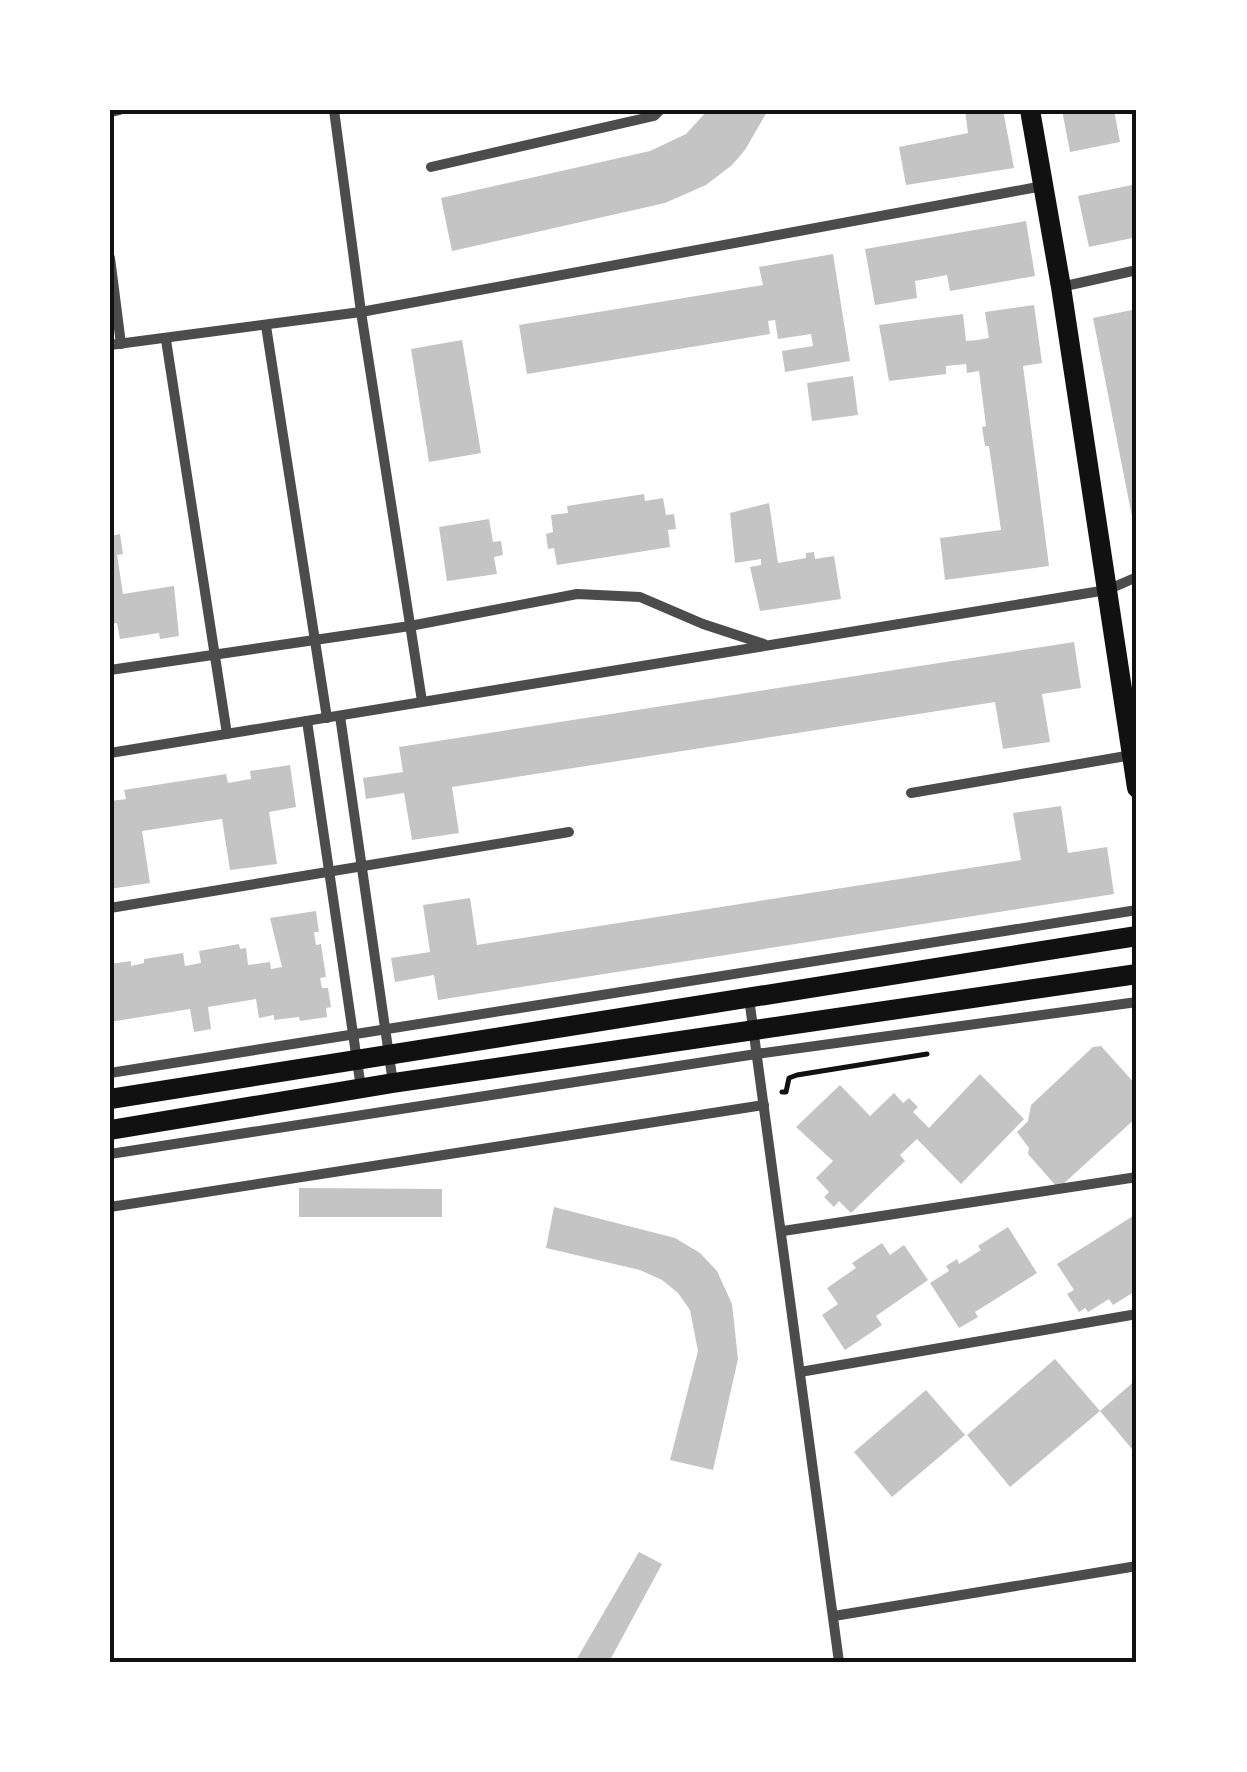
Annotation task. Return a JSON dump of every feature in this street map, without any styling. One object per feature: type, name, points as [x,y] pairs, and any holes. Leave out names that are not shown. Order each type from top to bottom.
[{"type":"main road","points":[[1030,110],[1061,286],[1137,788]]},
{"type":"main road","points":[[110,1099],[1137,936]]},
{"type":"main road","points":[[110,1130],[393,1083],[1137,974]]},
{"type":"street","points":[[110,112],[119,110]]},
{"type":"street","points":[[334,110],[361,312],[422,701]]},
{"type":"street","points":[[431,167],[654,116],[660,110]]},
{"type":"street","points":[[110,258],[115,344],[361,312],[1044,186]]},
{"type":"street","points":[[1061,286],[1137,270]]},
{"type":"street","points":[[266,326],[327,718]]},
{"type":"street","points":[[166,340],[227,734]]},
{"type":"street","points":[[110,752],[1106,590],[1137,577]]},
{"type":"street","points":[[110,670],[410,626],[578,594],[640,596],[702,624],[768,646]]},
{"type":"street","points":[[340,716],[393,1083]]},
{"type":"street","points":[[307,721],[361,1088]]},
{"type":"street","points":[[911,793],[1132,755]]},
{"type":"street","points":[[110,908],[569,832]]},
{"type":"street","points":[[110,1072],[1137,910]]},
{"type":"street","points":[[749,997],[839,1662]]},
{"type":"street","points":[[110,1154],[756,1054],[1137,1002]]},
{"type":"street","points":[[110,1207],[764,1105]]},
{"type":"street","points":[[782,1231],[1137,1177]]},
{"type":"street","points":[[800,1372],[1137,1314]]},
{"type":"street","points":[[834,1616],[1137,1566]]},
{"type":"building","points":[[708,110],[768,110],[745,150],[706,185],[665,203],[452,251],[441,198],[650,151],[686,134]]},
{"type":"building","points":[[965,110],[1003,110],[1014,168],[906,185],[899,147],[968,133]]},
{"type":"building","points":[[1062,110],[1114,110],[1120,142],[1070,152]]},
{"type":"building","points":[[1137,184],[1137,237],[1089,247],[1078,196]]},
{"type":"building","points":[[1026,221],[1035,276],[950,291],[947,275],[915,281],[917,298],[875,305],[865,249]]},
{"type":"building","points":[[833,254],[850,361],[785,372],[782,351],[813,346],[811,334],[778,339],[775,320],[768,321],[770,334],[527,374],[519,325],[763,285],[759,267]]},
{"type":"building","points":[[1034,305],[1042,363],[1023,366],[1049,566],[945,580],[940,538],[1001,530],[989,446],[985,446],[982,427],[986,426],[979,371],[967,373],[966,364],[946,366],[946,374],[889,381],[879,325],[963,314],[966,341],[978,340],[989,338],[985,312]]},
{"type":"building","points":[[1137,309],[1137,532],[1135,532],[1093,318]]},
{"type":"building","points":[[462,340],[481,453],[429,462],[411,349]]},
{"type":"building","points":[[853,376],[858,415],[812,421],[807,383]]},
{"type":"building","points":[[644,494],[645,501],[663,498],[666,515],[674,514],[676,529],[668,530],[670,547],[557,565],[554,548],[548,549],[546,534],[553,532],[551,515],[568,513],[567,506]]},
{"type":"building","points":[[769,503],[778,563],[806,558],[806,553],[814,552],[815,559],[834,556],[841,599],[760,611],[750,567],[761,565],[761,559],[735,563],[730,513]]},
{"type":"building","points":[[489,519],[493,542],[501,541],[503,555],[494,557],[497,574],[447,581],[439,527]]},
{"type":"building","points":[[120,534],[123,554],[117,555],[123,594],[174,586],[179,636],[160,639],[159,633],[120,639],[117,623],[110,624],[110,536]]},
{"type":"building","points":[[1074,642],[1081,688],[1042,694],[1050,742],[1003,749],[995,702],[452,787],[459,833],[412,840],[404,793],[366,799],[363,778],[403,772],[399,747]]},
{"type":"building","points":[[290,765],[296,807],[269,812],[277,864],[230,870],[222,819],[142,831],[150,883],[110,889],[110,801],[126,799],[124,790],[226,774],[228,783],[251,779],[250,771]]},
{"type":"building","points":[[1061,806],[1068,853],[1107,847],[1114,894],[438,1000],[434,975],[395,982],[391,958],[430,952],[423,905],[470,898],[477,945],[1021,860],[1013,813]]},
{"type":"building","points":[[316,911],[319,932],[314,932],[316,945],[321,944],[326,977],[320,978],[322,988],[328,988],[331,1007],[326,1008],[327,1017],[300,1021],[299,1017],[274,1020],[274,1015],[259,1018],[256,999],[208,1007],[211,1029],[194,1032],[190,1009],[110,1022],[110,964],[131,961],[131,966],[144,963],[144,959],[183,953],[185,966],[201,963],[199,951],[239,944],[240,949],[246,948],[248,965],[270,962],[271,969],[282,967],[270,918]]},
{"type":"building","points":[[1101,1046],[1137,1086],[1137,1117],[1062,1185],[1056,1186],[1028,1154],[1029,1148],[1017,1132],[1028,1121],[1031,1105],[1093,1047]]},
{"type":"building","points":[[980,1074],[1024,1119],[961,1184],[917,1139],[900,1155],[905,1161],[851,1213],[839,1201],[834,1207],[824,1197],[829,1192],[816,1178],[833,1161],[796,1127],[840,1085],[870,1116],[894,1093],[903,1103],[909,1098],[918,1107],[913,1112],[929,1128]]},
{"type":"building","points":[[299,1188],[442,1189],[442,1217],[299,1217]]},
{"type":"building","points":[[554,1207],[675,1238],[700,1253],[717,1271],[732,1304],[738,1359],[713,1470],[670,1460],[698,1351],[690,1310],[662,1280],[640,1270],[546,1248]]},
{"type":"building","points":[[1133,1216],[1137,1221],[1137,1290],[1113,1305],[1109,1299],[1088,1312],[1085,1308],[1079,1312],[1067,1294],[1074,1290],[1057,1264]]},
{"type":"building","points":[[1008,1227],[1037,1273],[975,1312],[978,1317],[959,1328],[930,1283],[949,1271],[946,1266],[957,1259],[959,1264]]},
{"type":"building","points":[[882,1243],[890,1255],[904,1245],[928,1280],[876,1316],[882,1325],[845,1350],[822,1315],[838,1304],[827,1288],[856,1268],[852,1263]]},
{"type":"building","points":[[1055,1359],[1100,1411],[1010,1487],[967,1435]]},
{"type":"building","points":[[1137,1379],[1137,1455],[1100,1411]]},
{"type":"building","points":[[926,1390],[965,1435],[892,1497],[854,1452]]},
{"type":"building","points":[[639,1552],[662,1564],[609,1662],[575,1662]]}]
